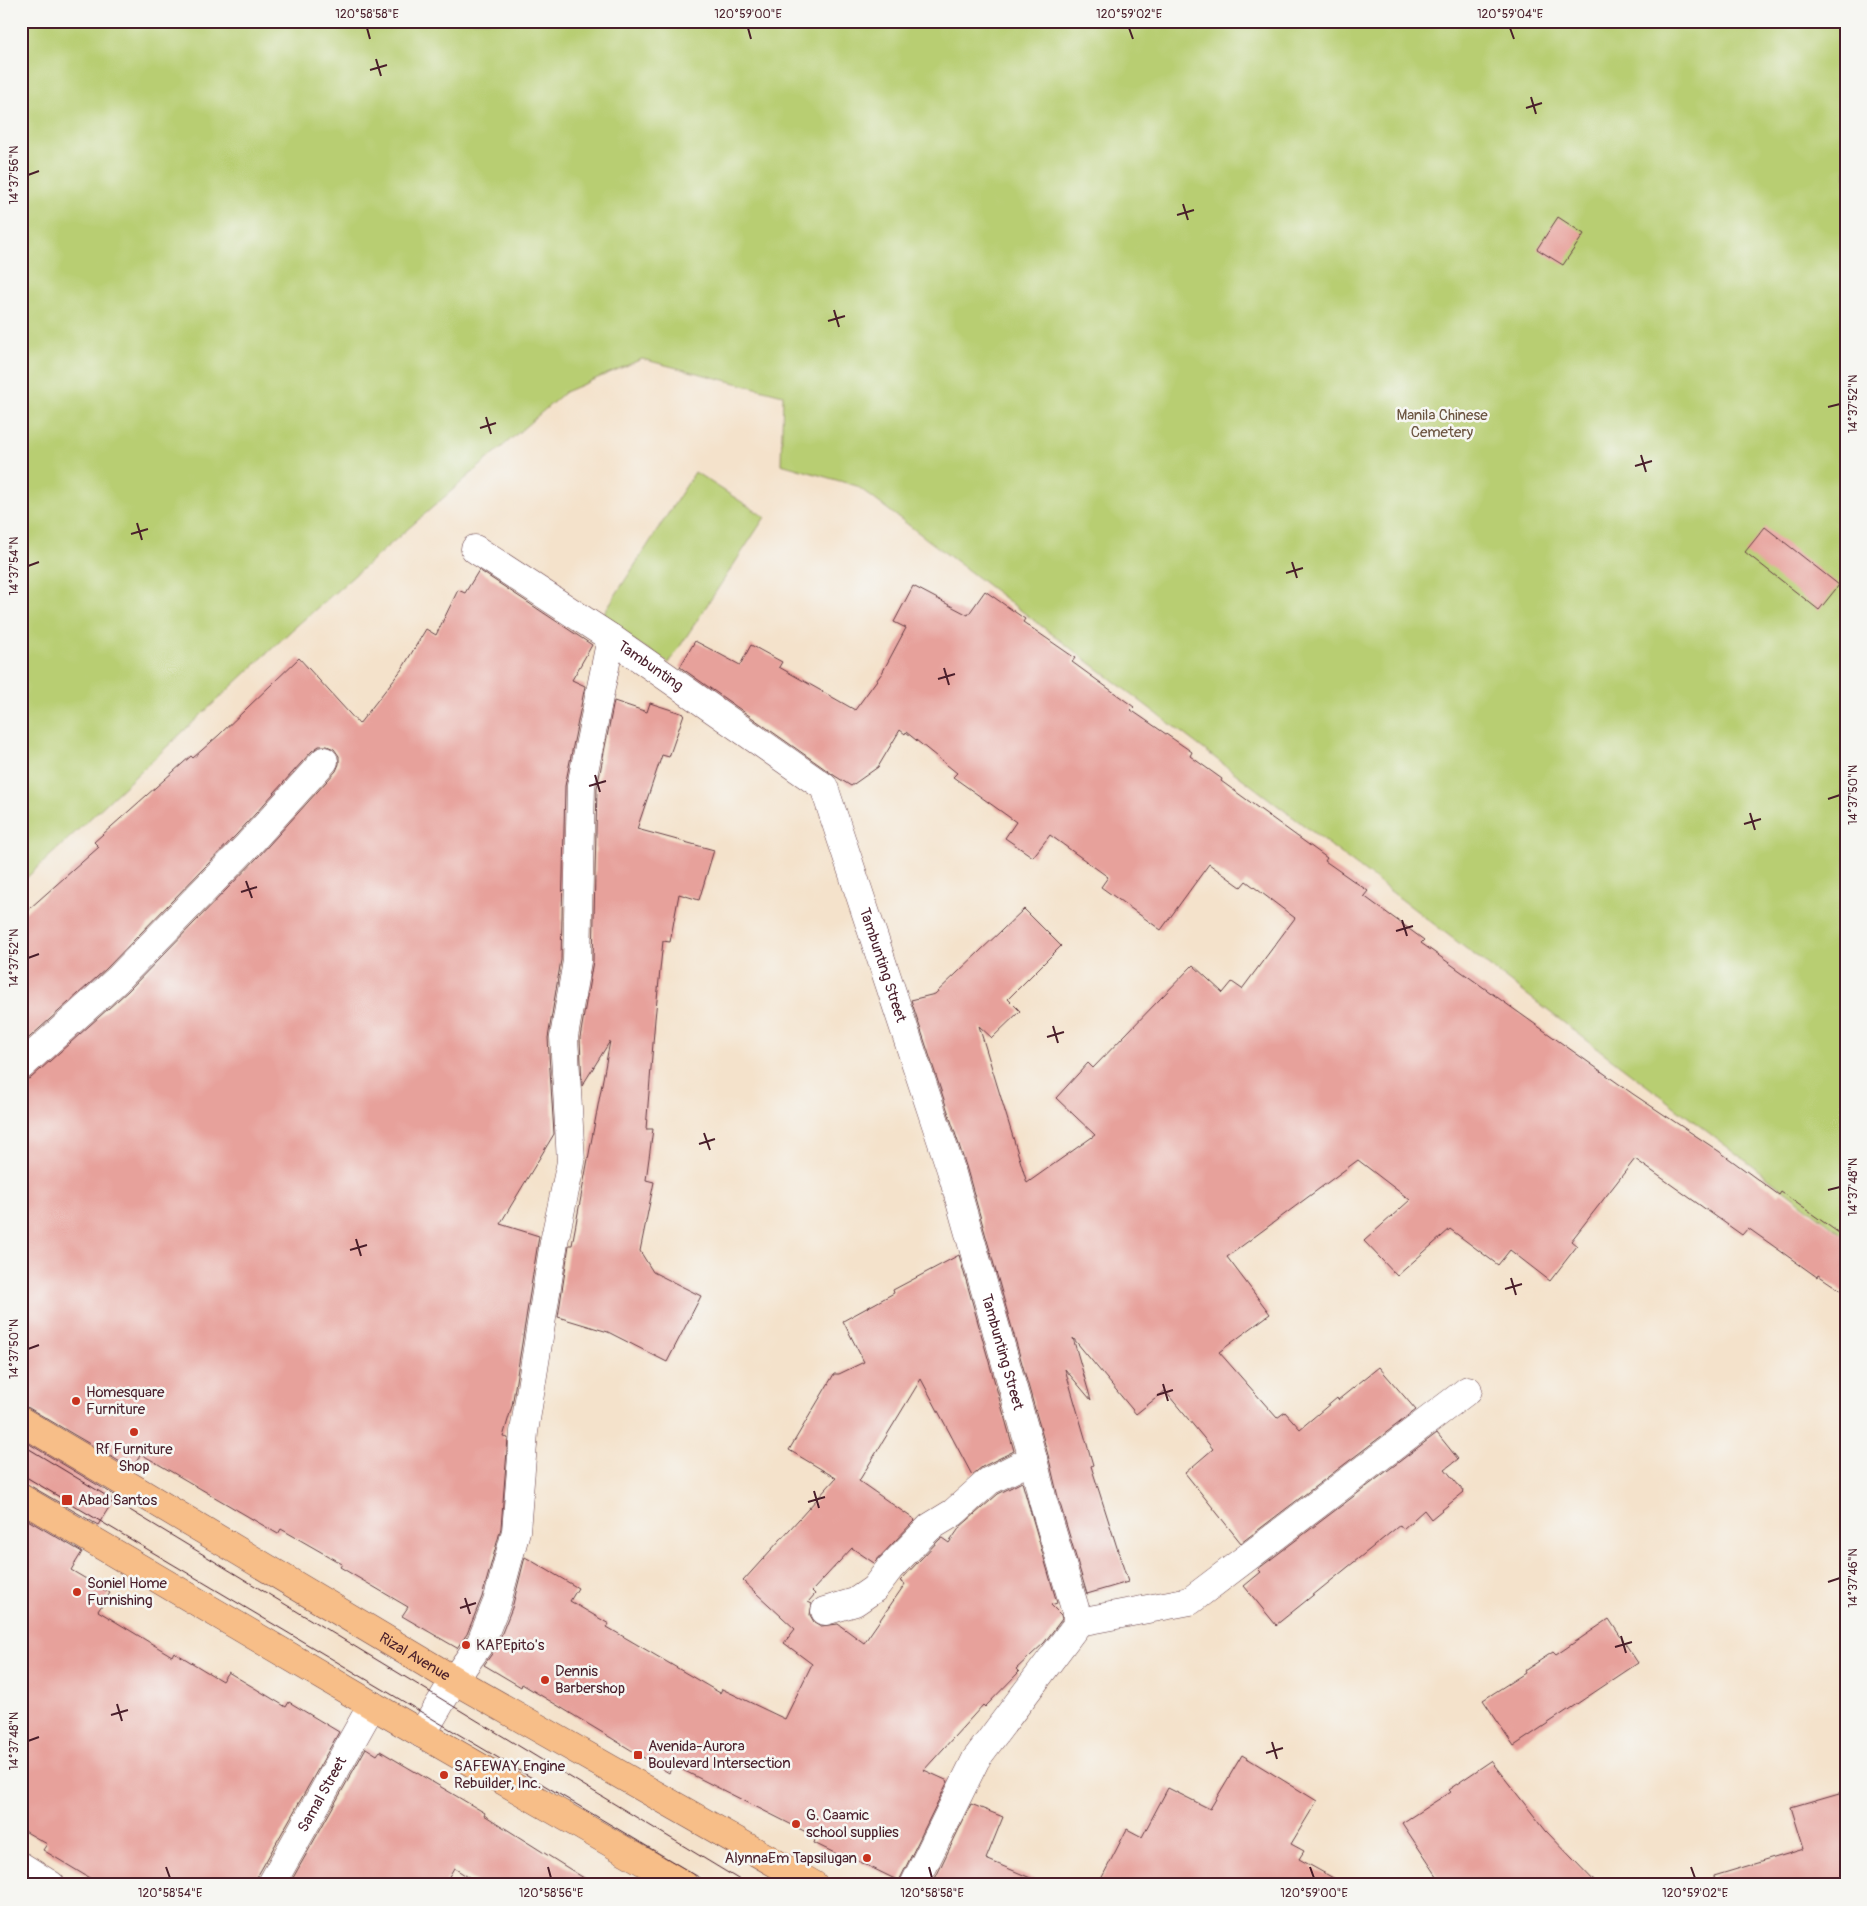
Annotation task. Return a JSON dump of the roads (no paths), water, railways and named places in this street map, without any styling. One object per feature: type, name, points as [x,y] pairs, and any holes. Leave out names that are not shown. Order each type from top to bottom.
[{"type":"main road","name":"Rizal Avenue","points":[[21,1421],[454,1680],[814,1885]]},
{"type":"main road","points":[[21,1498],[372,1705],[684,1885]]},
{"type":"street","name":"Tambunting","points":[[475,549],[611,638],[824,787]]},
{"type":"street","points":[[422,1734],[454,1680],[481,1642],[497,1602],[516,1531],[524,1432],[554,1242],[571,1162],[564,1037],[577,961],[582,786],[611,638]]},
{"type":"street","points":[[21,1066],[117,980],[248,845],[324,761]]},
{"type":"street","name":"Tambunting Street","points":[[824,787],[951,1170],[1033,1459],[1043,1501],[1079,1622]]},
{"type":"street","points":[[914,1885],[976,1759],[1079,1622],[1190,1601],[1468,1390]]},
{"type":"street","points":[[825,1611],[855,1602],[874,1589],[890,1568],[930,1528],[953,1513],[989,1480],[1033,1459]]},
{"type":"street","name":"Samal Street","points":[[271,1885],[372,1705]]},
{"type":"street","points":[[21,1866],[51,1885]]},
{"type":"tram line","points":[[21,1444],[748,1885]]},
{"type":"tram line","points":[[21,1474],[712,1885]]},
{"type":"place","name":"Homesquare Furniture","points":[[76,1401]]},
{"type":"place","name":"Rf Furniture Shop","points":[[134,1432]]},
{"type":"place","name":"Abad Santos","points":[[67,1500]]},
{"type":"place","name":"Soniel Home Furnishing","points":[[77,1592]]},
{"type":"place","name":"KAPEpito's","points":[[466,1645]]},
{"type":"place","name":"Dennis Barbershop","points":[[545,1680]]},
{"type":"place","name":"Avenida-Aurora Boulevard Intersection","points":[[638,1755]]},
{"type":"place","name":"SAFEWAY Engine Rebuilder, Inc.","points":[[444,1775]]},
{"type":"place","name":"G. Caamic school supplies","points":[[796,1824]]},
{"type":"place","name":"AlynnaEm Tapsilugan","points":[[867,1858]]},
{"type":"park label","name":"Manila Chinese Cemetery","points":[[1442,424]]}]
